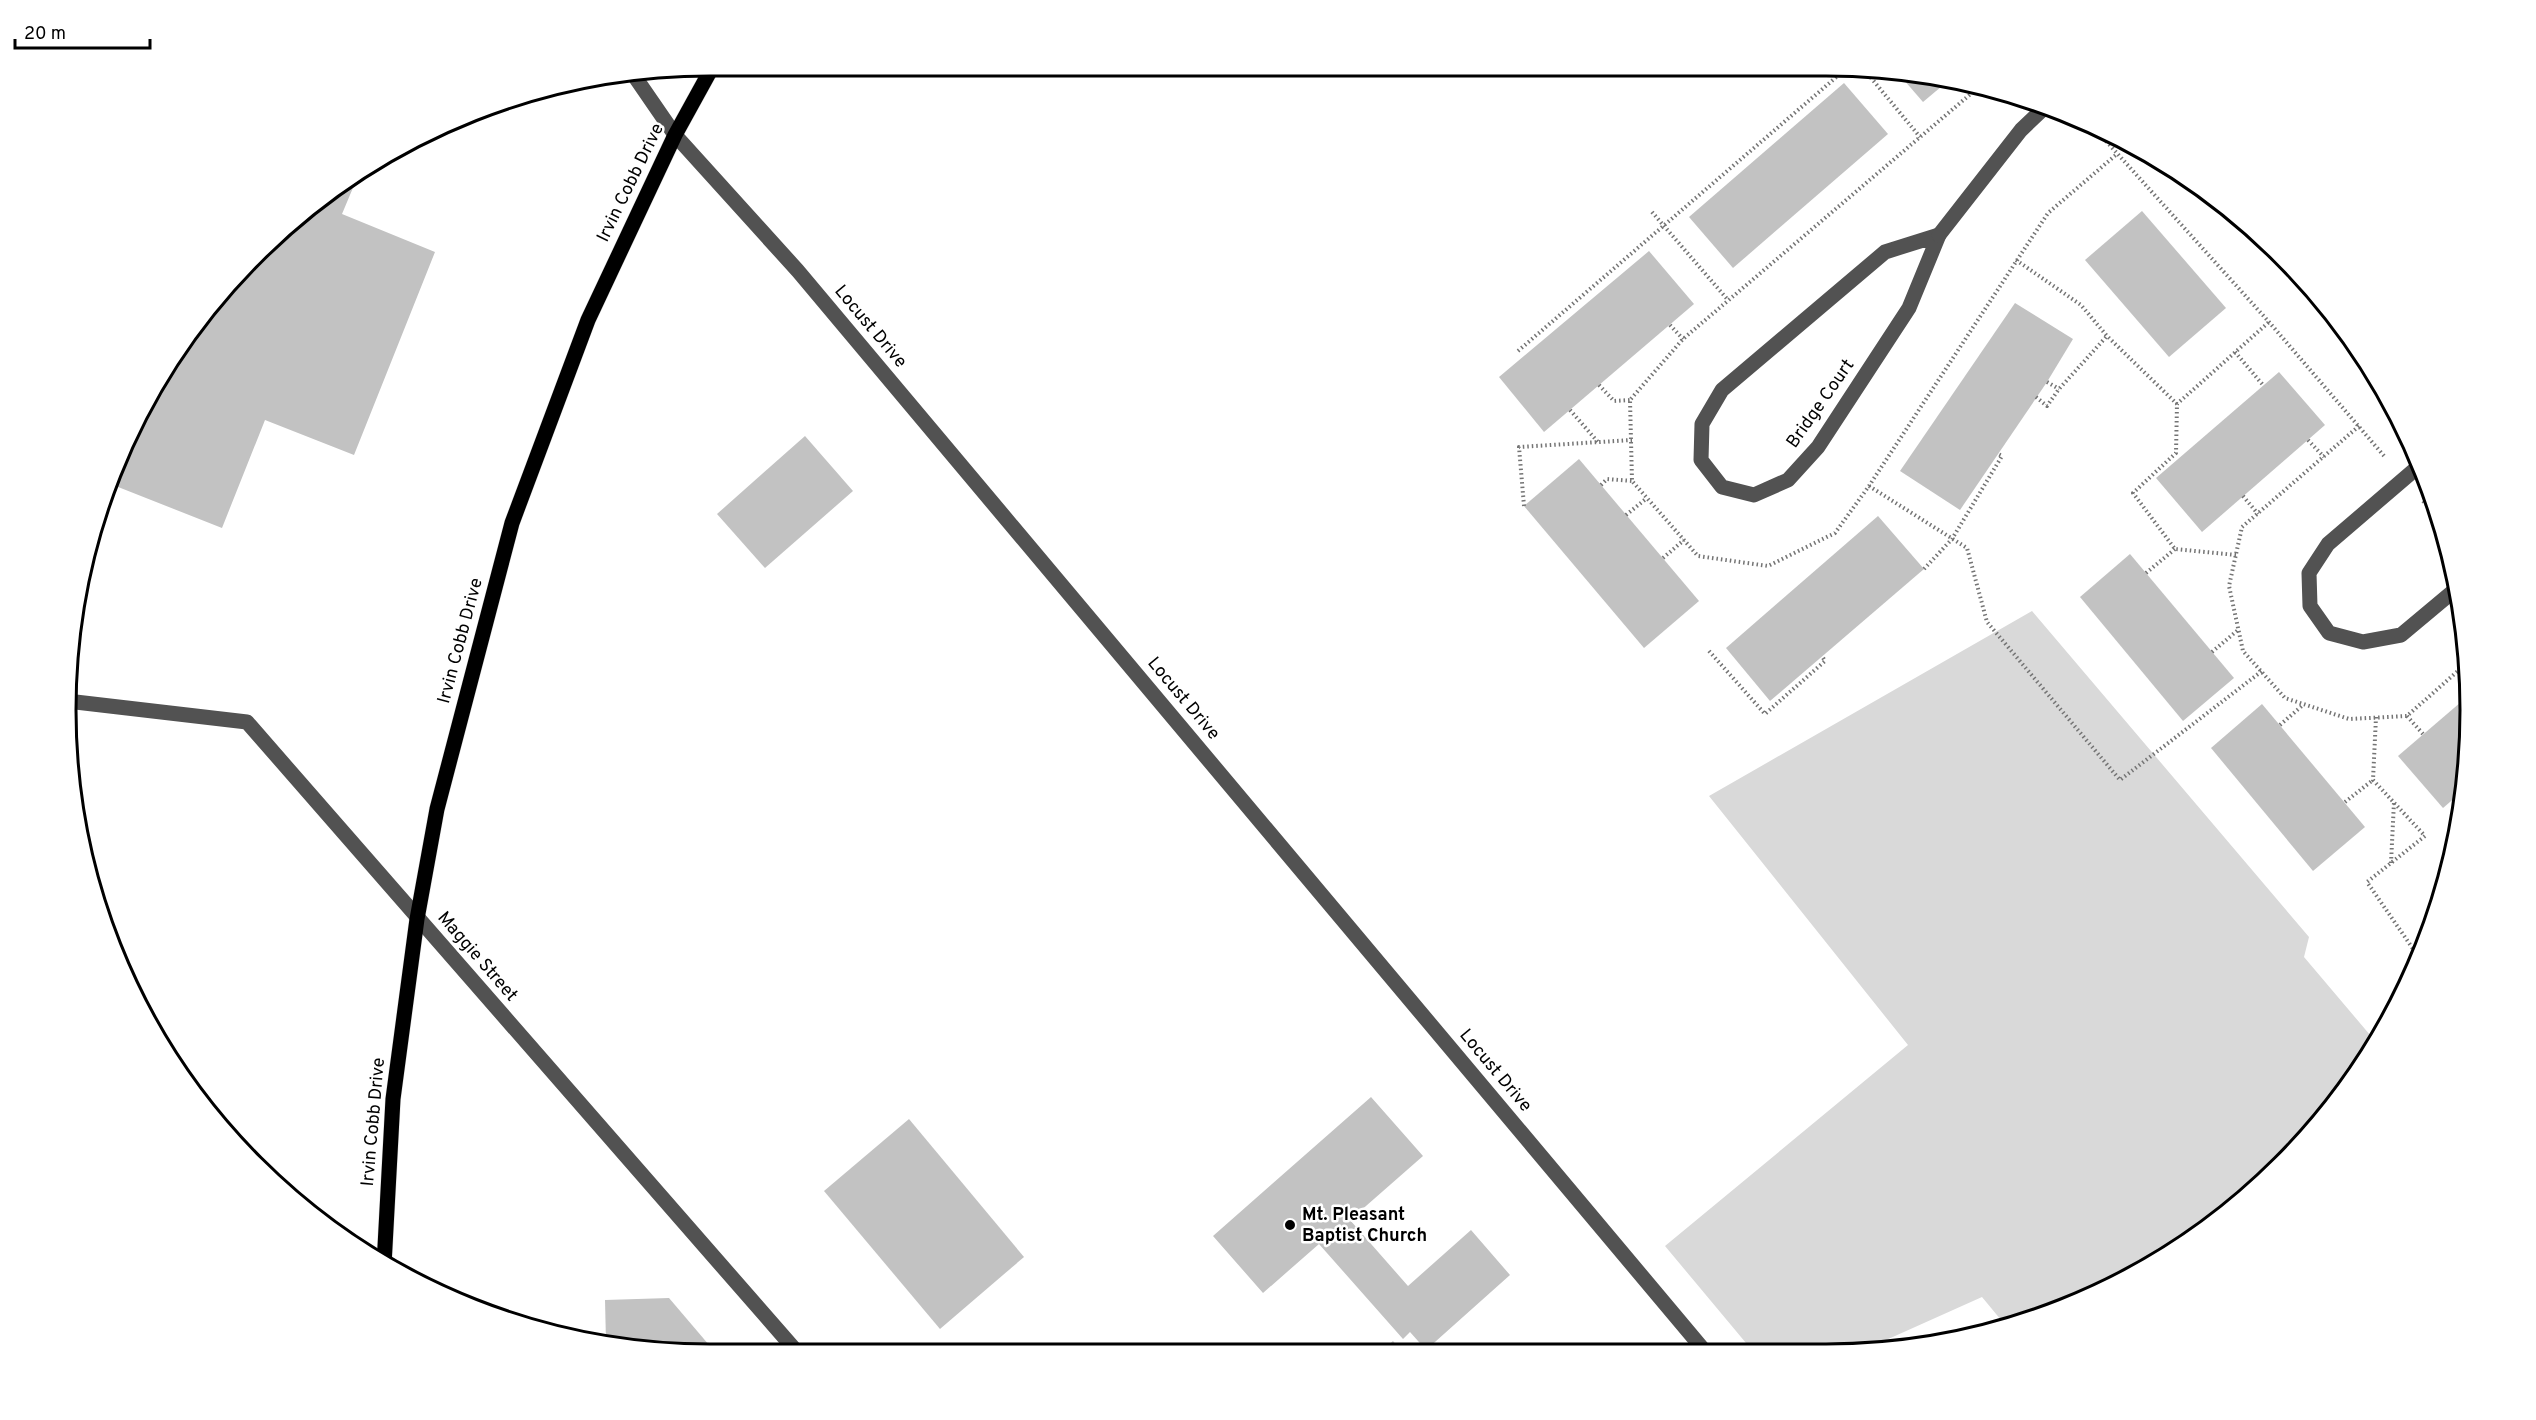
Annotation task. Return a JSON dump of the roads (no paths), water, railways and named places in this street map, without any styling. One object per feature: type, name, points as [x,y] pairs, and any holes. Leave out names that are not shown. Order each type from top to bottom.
[{"type":"main road","name":"Irvin Cobb Drive","points":[[385,1254],[393,1098],[417,919],[437,808],[512,523],[588,320],[675,135],[707,77]]},
{"type":"street","name":"Locust Drive","points":[[638,81],[675,135],[798,271],[1698,1343]]},
{"type":"street","name":"Bridge Court","points":[[1939,235],[1885,252],[1722,390],[1702,424],[1701,460],[1722,487],[1754,495],[1788,480],[1818,447],[1909,308],[1939,235],[2021,130],[2038,113]]},
{"type":"street","points":[[2412,472],[2328,544],[2309,573],[2310,606],[2329,633],[2363,642],[2401,635],[2449,595]]},
{"type":"street","name":"Maggie Street","points":[[76,702],[247,722],[789,1343]]},
{"type":"place","name":"Mt. Pleasant Baptist Church","points":[[1290,1225]]}]
